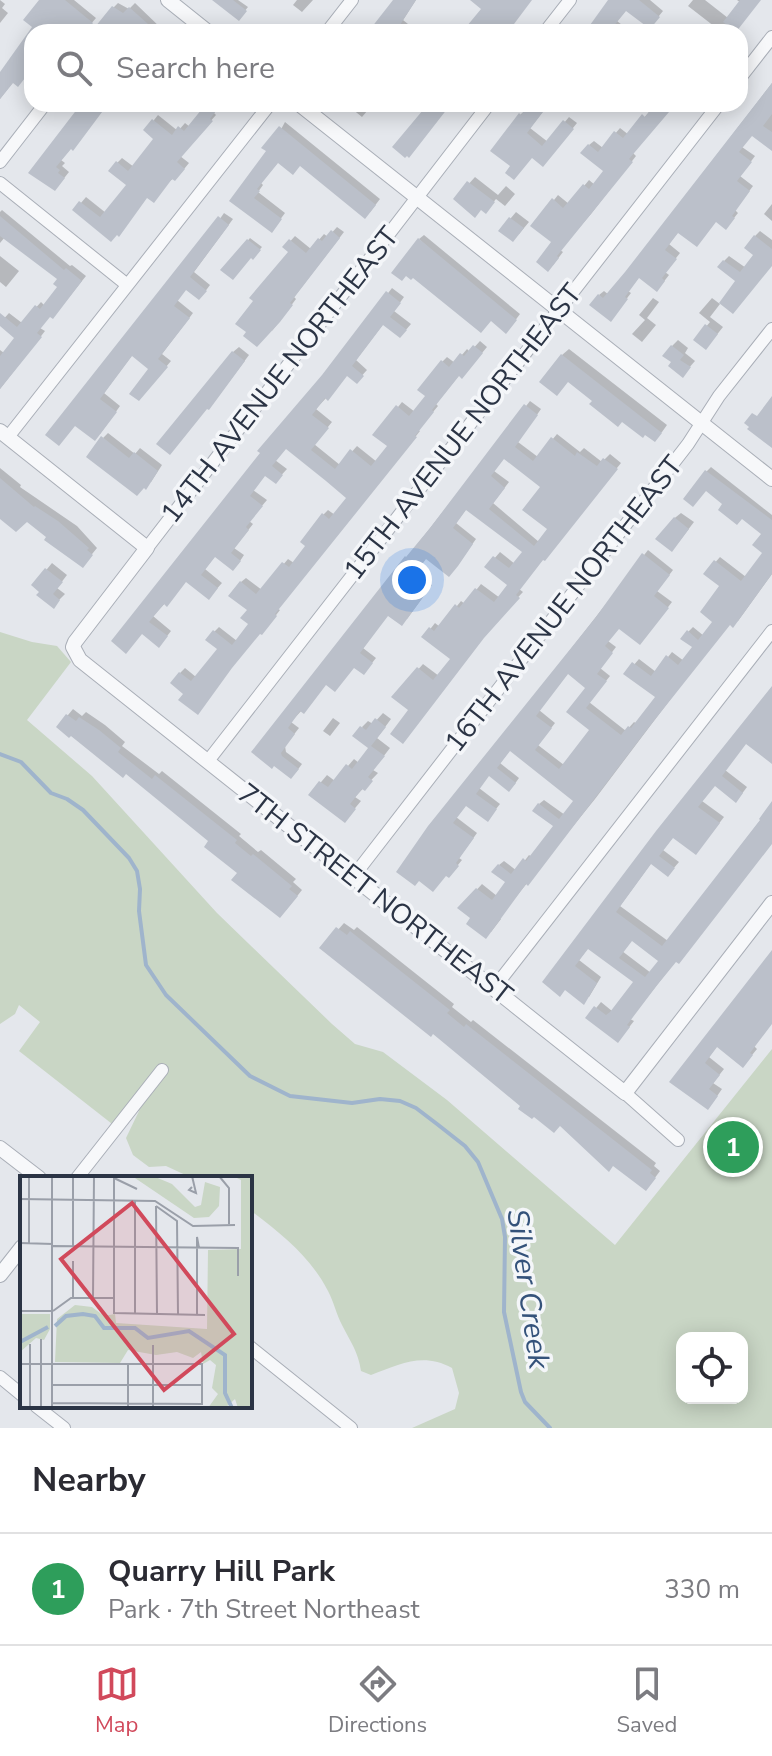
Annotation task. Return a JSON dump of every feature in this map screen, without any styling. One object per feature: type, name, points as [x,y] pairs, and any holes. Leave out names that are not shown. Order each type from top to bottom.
[{"type":"street","points":[[168,0],[198,24]]},
{"type":"street","points":[[333,24],[352,0]]},
{"type":"street","points":[[551,24],[570,0]]},
{"type":"street","points":[[748,68],[772,37]]},
{"type":"street","points":[[0,162],[39,112]]},
{"type":"street","points":[[147,548],[4,434],[264,112]]},
{"type":"street","points":[[309,112],[772,479]]},
{"type":"street","name":"14TH AVENUE NORTHEAST","points":[[73,647],[79,635],[483,112]]},
{"type":"street","name":"15TH AVENUE NORTHEAST","points":[[208,761],[713,112]]},
{"type":"street","points":[[0,183],[126,284]]},
{"type":"street","name":"16TH AVENUE NORTHEAST","points":[[353,877],[678,457],[719,396],[772,329]]},
{"type":"street","points":[[494,988],[772,631]]},
{"type":"street","name":"7TH STREET NORTHEAST","points":[[73,647],[80,660],[625,1093],[678,1140]]},
{"type":"street","points":[[625,1093],[772,903]]},
{"type":"street","points":[[79,1176],[162,1070]]},
{"type":"street","points":[[0,1148],[36,1176]]},
{"type":"street","points":[[0,1275],[20,1250]]},
{"type":"street","points":[[252,1349],[351,1428]]},
{"type":"street","points":[[0,1377],[20,1393]]},
{"type":"street","points":[[39,1408],[64,1428]]},
{"type":"green space","points":[[0,632],[57,646],[71,662],[27,720],[92,776],[217,913],[355,1044],[383,1052],[447,1100],[615,1245],[772,1049],[772,1428],[412,1428],[455,1409],[459,1393],[452,1368],[421,1360],[371,1375],[361,1371],[356,1352],[321,1278],[294,1246],[252,1212],[252,1176],[188,1176],[166,1166],[149,1167],[133,1155],[126,1138],[139,1111],[140,1100],[116,1127],[19,1051],[40,1022],[19,1005],[15,1014],[0,1024]]},
{"type":"building","points":[[39,0],[65,0],[93,23],[28,24],[23,20]]},
{"type":"building","points":[[212,0],[233,0],[247,11],[239,21]]},
{"type":"building","points":[[393,0],[416,0],[401,24],[374,24]]},
{"type":"building","points":[[470,0],[532,0],[514,24],[469,24],[481,9]]},
{"type":"building","points":[[608,0],[639,0],[660,17],[654,24],[643,24],[626,11],[615,24],[591,24]]},
{"type":"building","points":[[740,0],[761,0],[742,24],[723,22]]},
{"type":"building","points":[[112,6],[123,13],[129,7],[148,24],[97,24]]},
{"type":"building","points":[[24,38],[24,79],[18,87],[13,83],[0,99],[0,72]]},
{"type":"building","points":[[772,83],[772,114],[763,126],[772,132],[772,151],[752,136],[739,152],[752,162],[737,181],[750,191],[732,216],[735,218],[726,230],[716,222],[697,247],[678,233],[665,250],[677,259],[662,278],[665,281],[657,292],[639,278],[611,322],[589,305],[598,294],[603,298],[625,272]]},
{"type":"building","points":[[75,112],[102,112],[73,151],[71,149],[56,167],[65,178],[55,191],[28,173]]},
{"type":"building","points":[[199,112],[215,112],[210,119],[213,121],[177,162],[185,169],[175,181],[172,179],[154,203],[147,198],[119,237],[117,235],[111,242],[72,210],[79,201],[100,217],[126,185],[108,171],[116,161],[128,171],[153,139],[143,130],[152,119],[172,135],[178,126],[184,131]]},
{"type":"building","points":[[421,112],[445,112],[409,158],[392,147]]},
{"type":"building","points":[[523,112],[543,112],[527,133],[542,146],[563,120],[574,129],[543,167],[532,158],[514,180],[505,173],[510,166],[490,151],[519,113]]},
{"type":"building","points":[[649,112],[669,112],[629,159],[633,162],[557,256],[559,258],[548,272],[536,262],[551,242],[530,226],[552,198],[563,208],[583,184],[589,189],[603,171],[580,153],[588,144],[598,152],[614,131],[623,138],[642,114],[645,117]]},
{"type":"building","points":[[279,126],[376,205],[365,219],[300,166],[293,175],[278,163],[257,189],[260,191],[254,198],[282,219],[272,233],[229,201],[266,151],[261,148]]},
{"type":"building","points":[[467,181],[495,202],[486,214],[481,210],[475,218],[453,199]]},
{"type":"building","points":[[0,216],[64,270],[66,268],[82,281],[53,319],[50,317],[37,333],[42,337],[0,389],[0,356],[14,338],[0,326],[0,313],[17,327],[35,305],[40,309],[57,287],[53,284],[57,279],[0,236]]},
{"type":"building","points":[[218,216],[229,225],[190,277],[207,291],[199,300],[186,290],[174,306],[190,318],[158,359],[168,367],[139,401],[129,394],[148,369],[132,356],[100,399],[117,412],[95,441],[75,426],[59,446],[45,435]]},
{"type":"building","points":[[509,217],[524,228],[513,242],[498,231]]},
{"type":"building","points":[[331,230],[340,238],[290,303],[293,305],[257,347],[243,336],[246,332],[235,324],[253,301],[249,298],[288,252],[282,247],[289,239],[306,253],[318,238],[322,241]]},
{"type":"building","points":[[754,235],[772,249],[772,266],[733,314],[719,303],[735,281],[717,267],[723,260],[740,272],[753,255],[744,248]]},
{"type":"building","points":[[418,238],[517,320],[506,334],[491,321],[481,333],[413,278],[411,280],[406,276],[402,281],[391,273]]},
{"type":"building","points":[[247,239],[261,250],[233,280],[220,270]]},
{"type":"building","points":[[386,291],[401,303],[390,317],[407,330],[400,338],[383,325],[352,366],[364,376],[357,384],[347,376],[328,401],[325,398],[312,415],[329,428],[311,450],[335,469],[350,449],[371,466],[387,446],[372,435],[396,405],[409,416],[425,396],[417,390],[441,360],[449,367],[460,353],[464,356],[473,345],[483,353],[462,379],[459,376],[432,410],[434,412],[417,437],[198,715],[178,700],[183,694],[170,683],[179,672],[191,681],[217,649],[205,640],[213,630],[232,645],[248,624],[240,618],[247,610],[228,596],[240,581],[256,594],[282,562],[289,567],[305,546],[300,542],[322,513],[329,519],[346,498],[286,449],[272,466],[283,475],[276,484],[265,476],[250,496],[263,506],[231,553],[241,561],[233,571],[215,557],[201,575],[218,588],[209,600],[186,582],[167,607],[164,604],[149,622],[168,636],[159,648],[142,634],[126,654],[111,641],[260,453],[257,451],[322,375]]},
{"type":"building","points":[[705,324],[718,334],[706,350],[693,340]]},
{"type":"building","points":[[671,345],[684,355],[680,360],[691,367],[683,378],[668,366],[671,362],[662,356]]},
{"type":"building","points":[[232,351],[245,361],[209,410],[170,455],[156,444]]},
{"type":"building","points":[[561,354],[662,433],[655,442],[645,435],[643,438],[622,422],[618,427],[568,382],[557,396],[539,382]]},
{"type":"building","points":[[772,396],[772,448],[747,429],[749,427],[744,423],[752,413],[757,416]]},
{"type":"building","points":[[524,404],[538,415],[515,447],[533,461],[551,437],[575,456],[577,452],[597,466],[603,458],[618,469],[543,560],[516,595],[520,598],[484,638],[403,744],[390,734],[408,710],[391,697],[417,667],[433,680],[450,659],[421,637],[429,627],[434,631],[455,604],[459,608],[475,588],[494,602],[507,585],[484,567],[493,556],[509,568],[522,552],[466,510],[453,528],[473,544],[458,566],[449,577],[426,559],[412,578],[428,590],[402,626],[388,616],[360,653],[373,663],[364,675],[354,668],[335,692],[326,685],[304,714],[300,711],[288,728],[295,734],[281,753],[299,769],[291,779],[274,766],[272,769],[251,752],[430,528]],"holes":[[[504,459],[540,487],[522,510],[547,529],[534,546],[489,509],[505,488],[491,476]]]},
{"type":"building","points":[[101,436],[129,458],[134,452],[158,471],[146,490],[144,488],[137,496],[86,457]]},
{"type":"building","points":[[705,470],[772,520],[772,574],[733,628],[730,625],[486,939],[466,924],[470,918],[457,908],[476,888],[492,900],[505,882],[491,872],[498,864],[511,874],[523,858],[526,861],[553,826],[532,811],[538,803],[559,819],[573,801],[510,751],[497,768],[516,783],[509,792],[489,776],[476,794],[497,809],[488,822],[466,806],[453,823],[474,838],[449,878],[446,876],[433,892],[419,881],[415,886],[396,872],[428,826],[596,617],[642,553],[670,575],[654,596],[669,608],[640,645],[619,629],[605,646],[613,653],[597,674],[607,681],[586,708],[621,735],[628,726],[631,728],[655,697],[623,674],[632,662],[651,676],[666,655],[678,665],[692,647],[680,639],[687,630],[698,640],[712,622],[700,612],[719,586],[703,574],[714,560],[741,581],[762,553],[752,545],[761,534],[742,519],[737,525],[718,510],[722,504],[706,491],[693,507],[683,499]],"holes":[[[568,674],[585,688],[566,712],[589,730],[559,769],[535,750],[552,728],[536,716]]]},
{"type":"building","points":[[0,478],[89,548],[87,550],[93,555],[83,568],[44,540],[46,537],[27,522],[16,532],[0,519]]},
{"type":"building","points":[[674,517],[689,529],[672,552],[655,539]]},
{"type":"building","points":[[45,568],[63,582],[53,594],[60,600],[54,609],[36,595],[39,592],[31,585]]},
{"type":"building","points":[[772,686],[772,764],[746,744],[722,776],[743,793],[736,803],[715,786],[698,807],[720,823],[696,855],[673,838],[659,856],[675,868],[668,877],[651,864],[616,912],[662,946],[772,801],[772,844],[679,964],[676,962],[658,984],[627,1025],[630,1027],[618,1043],[585,1018],[594,1006],[606,1015],[610,1012],[633,982],[588,949],[575,966],[597,983],[584,1005],[565,990],[560,997],[542,982],[656,831]],"holes":[[[632,941],[658,961],[645,977],[619,958]]]},
{"type":"building","points":[[66,714],[76,721],[79,717],[99,730],[121,748],[118,752],[152,779],[155,775],[237,840],[235,843],[251,856],[253,854],[292,886],[289,889],[298,896],[280,918],[231,880],[237,873],[204,847],[208,841],[126,774],[123,778],[56,727]]},
{"type":"building","points":[[375,718],[386,727],[371,746],[385,756],[368,777],[373,781],[350,804],[356,809],[345,823],[308,795],[319,781],[328,787],[346,764],[352,769],[368,748],[352,736],[360,726],[366,730]]},
{"type":"building","points":[[336,927],[347,935],[350,931],[450,1010],[447,1013],[464,1027],[466,1024],[652,1170],[650,1173],[656,1178],[646,1191],[613,1166],[609,1172],[560,1126],[554,1133],[518,1109],[520,1106],[433,1034],[431,1037],[319,948]]},
{"type":"building","points":[[772,950],[772,1024],[750,1053],[753,1055],[743,1068],[717,1047],[705,1063],[720,1075],[709,1089],[718,1096],[708,1110],[669,1082]]},
{"type":"waterway","name":"Silver Creek","points":[[0,754],[21,762],[51,793],[83,810],[129,858],[137,871],[140,889],[139,911],[146,965],[166,995],[250,1076],[290,1096],[352,1103],[380,1099],[400,1101],[416,1108],[465,1146],[478,1162],[502,1219],[505,1237],[504,1312],[521,1392],[525,1402],[550,1428]]},
{"type":"place","name":"Quarry Hill Park","points":[[733,1147]]}]
